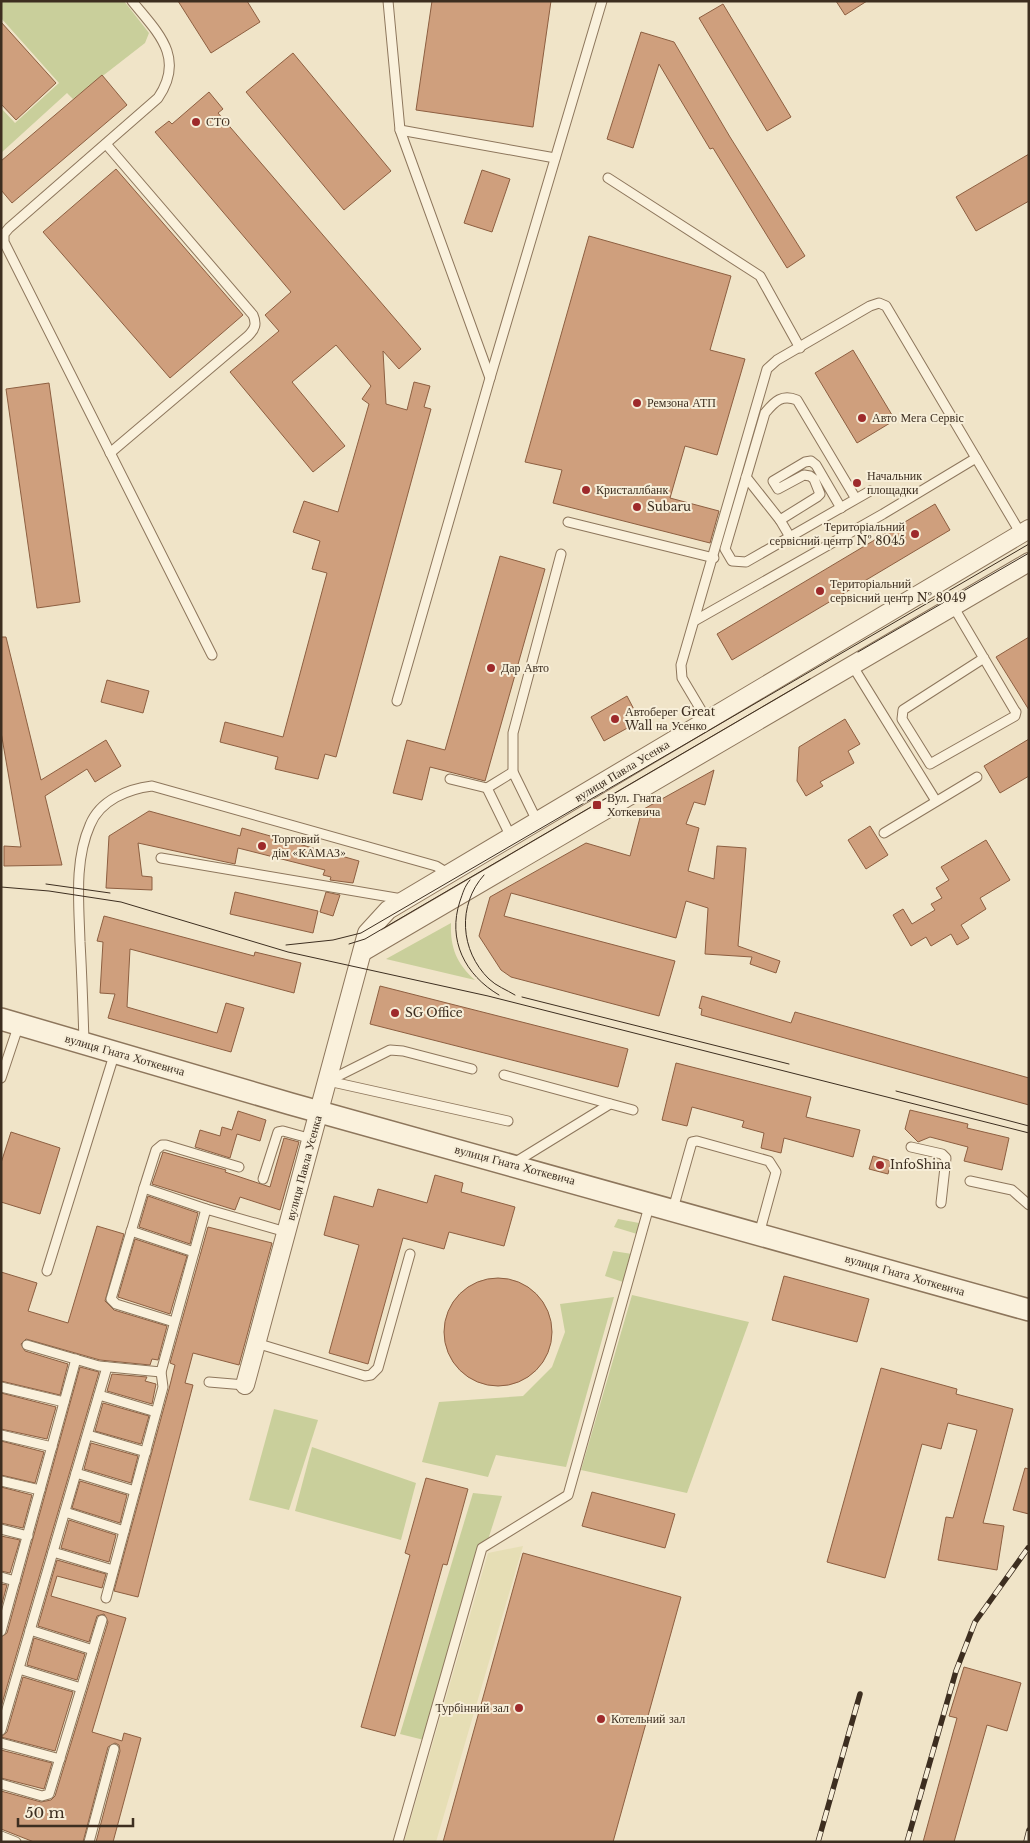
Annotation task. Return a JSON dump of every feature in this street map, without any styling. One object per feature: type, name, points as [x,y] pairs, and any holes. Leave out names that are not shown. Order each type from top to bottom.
[{"type":"street","name":"вулиця Павла Усенка","points":[[245,1385],[364,951],[367,933],[374,923],[388,910],[404,900],[1025,532]]},
{"type":"street","name":"вулиця Павла Усенка","points":[[364,951],[1029,562]]},
{"type":"street","name":"вулиця Гната Хоткевича","points":[[10,1021],[320,1112],[512,1164],[1029,1310]]},
{"type":"lane","points":[[132,1],[166,44],[170,58],[169,76],[158,98],[9,228],[4,234],[4,242],[212,655]]},
{"type":"lane","points":[[388,1],[400,130],[490,378]]},
{"type":"lane","points":[[397,701],[490,378],[602,1]]},
{"type":"lane","points":[[400,130],[555,158]]},
{"type":"lane","points":[[106,144],[253,315],[256,321],[255,328],[248,336],[110,453]]},
{"type":"lane","points":[[608,178],[760,276],[800,348]]},
{"type":"lane","points":[[707,720],[682,678],[681,665],[696,620],[767,369],[772,364],[870,306],[879,303],[886,306],[976,458],[1025,532]]},
{"type":"lane","points":[[856,499],[797,400],[789,397],[781,398],[765,413],[725,549],[732,561],[746,562],[870,491]]},
{"type":"lane","points":[[696,620],[883,514],[976,458]]},
{"type":"lane","points":[[780,520],[820,494],[814,479],[810,476],[804,475],[778,490],[774,484],[775,479],[805,462],[812,461],[816,465],[841,508]]},
{"type":"lane","points":[[746,476],[780,520],[790,537]]},
{"type":"lane","points":[[568,522],[714,558]]},
{"type":"lane","points":[[537,821],[513,772],[513,733],[561,554]]},
{"type":"lane","points":[[953,606],[984,658],[1016,714],[930,764],[902,719],[903,710],[984,658]]},
{"type":"lane","points":[[852,665],[936,801]]},
{"type":"lane","points":[[450,779],[487,788],[513,772]]},
{"type":"lane","points":[[884,833],[976,777]]},
{"type":"lane","points":[[84,1043],[78,888],[81,852],[90,823],[100,810],[116,797],[134,788],[152,786],[436,866],[449,874]]},
{"type":"lane","points":[[487,788],[510,837]]},
{"type":"lane","points":[[161,858],[404,900]]},
{"type":"lane","points":[[1,1078],[10,1021]]},
{"type":"lane","points":[[328,1081],[390,1050],[403,1051],[472,1069]]},
{"type":"lane","points":[[48,1271],[115,1052]]},
{"type":"lane","points":[[504,1075],[633,1110]]},
{"type":"lane","points":[[328,1081],[508,1121]]},
{"type":"lane","points":[[512,1164],[610,1104]]},
{"type":"lane","points":[[263,1179],[278,1132],[284,1131],[312,1139]]},
{"type":"lane","points":[[673,1209],[692,1142],[698,1141],[769,1160],[776,1172],[759,1234]]},
{"type":"lane","points":[[174,1322],[116,1304],[111,1299],[156,1150],[162,1145],[239,1168]]},
{"type":"lane","points":[[911,1147],[942,1154],[946,1158],[941,1203]]},
{"type":"lane","points":[[970,1182],[1012,1190],[1029,1205]]},
{"type":"lane","points":[[144,1188],[206,1209],[286,1232]]},
{"type":"lane","points":[[398,1842],[482,1548],[568,1495],[650,1203]]},
{"type":"lane","points":[[106,1598],[164,1387],[160,1372],[206,1209]]},
{"type":"lane","points":[[131,1231],[194,1252]]},
{"type":"lane","points":[[256,1343],[365,1376],[371,1376],[378,1368],[410,1254]]},
{"type":"lane","points":[[27,1345],[107,1367],[160,1372]]},
{"type":"lane","points":[[2,1627],[76,1359]]},
{"type":"lane","points":[[1,1730],[107,1367]]},
{"type":"lane","points":[[210,1382],[245,1385]]},
{"type":"lane","points":[[1,1387],[64,1402]]},
{"type":"lane","points":[[99,1396],[156,1412]]},
{"type":"lane","points":[[1,1434],[52,1448]]},
{"type":"lane","points":[[88,1435],[146,1452]]},
{"type":"lane","points":[[76,1474],[135,1491]]},
{"type":"lane","points":[[1,1481],[40,1490]]},
{"type":"lane","points":[[65,1512],[124,1530]]},
{"type":"lane","points":[[1,1529],[28,1536]]},
{"type":"lane","points":[[53,1552],[113,1570]]},
{"type":"lane","points":[[1,1577],[15,1581]]},
{"type":"lane","points":[[1,1784],[46,1796],[50,1790],[102,1620]]},
{"type":"lane","points":[[30,1630],[93,1650]]},
{"type":"lane","points":[[19,1669],[81,1688]]},
{"type":"lane","points":[[1,1742],[60,1759]]},
{"type":"lane","points":[[89,1842],[114,1749]]},
{"type":"lane","points":[[1,1836],[16,1842]]},
{"type":"shaded area","points":[[523,1546],[436,1842],[404,1842],[488,1553]]},
{"type":"green space","points":[[1,1],[124,1],[149,33],[145,43],[73,99],[67,93],[1,153],[1,108],[15,123],[59,83],[1,18]]},
{"type":"green space","points":[[451,923],[453,948],[459,962],[475,980],[386,959]]},
{"type":"green space","points":[[618,1219],[639,1223],[637,1234],[614,1227]]},
{"type":"green space","points":[[613,1251],[632,1254],[623,1282],[605,1276]]},
{"type":"green space","points":[[632,1295],[749,1322],[687,1493],[581,1470]]},
{"type":"green space","points":[[614,1297],[566,1467],[496,1455],[488,1477],[422,1462],[439,1402],[523,1396],[552,1367],[565,1332],[560,1304]]},
{"type":"green space","points":[[274,1409],[318,1420],[289,1510],[249,1500]]},
{"type":"green space","points":[[312,1447],[416,1483],[401,1540],[295,1511]]},
{"type":"green space","points":[[473,1493],[502,1496],[424,1740],[400,1734]]},
{"type":"building","points":[[178,1],[247,1],[260,22],[211,53]]},
{"type":"building","points":[[432,1],[551,1],[533,127],[416,110]]},
{"type":"building","points":[[836,1],[867,1],[845,15]]},
{"type":"building","points":[[723,4],[791,117],[767,131],[699,18]]},
{"type":"building","points":[[1,22],[56,83],[16,120],[1,104]]},
{"type":"building","points":[[641,32],[674,42],[730,137],[805,256],[787,268],[713,148],[710,149],[659,64],[633,148],[607,139]]},
{"type":"building","points":[[293,53],[391,171],[344,210],[246,92]]},
{"type":"building","points":[[102,75],[127,105],[12,203],[1,190],[1,161]]},
{"type":"building","points":[[209,92],[223,109],[218,113],[421,349],[399,369],[383,351],[386,404],[407,410],[414,382],[430,386],[424,407],[431,409],[336,757],[325,754],[318,779],[275,769],[278,757],[220,742],[225,722],[283,737],[327,573],[312,569],[320,541],[293,532],[304,501],[338,512],[369,404],[362,399],[371,386],[336,345],[292,382],[345,446],[313,472],[230,372],[279,331],[265,315],[291,292],[155,132],[169,121],[172,124]]},
{"type":"building","points":[[1029,154],[1029,201],[976,231],[956,197]]},
{"type":"building","points":[[116,169],[243,315],[170,378],[43,232]]},
{"type":"building","points":[[482,170],[510,179],[492,232],[464,223]]},
{"type":"building","name":"Ремзона АТП","points":[[589,236],[731,276],[710,350],[745,359],[717,455],[685,446],[670,498],[719,511],[710,543],[553,503],[562,470],[525,462]]},
{"type":"building","points":[[853,350],[895,420],[857,443],[815,373]]},
{"type":"building","points":[[49,383],[80,602],[37,608],[6,389]]},
{"type":"building","points":[[935,504],[950,530],[732,660],[717,634]]},
{"type":"building","points":[[500,556],[545,569],[485,781],[430,767],[422,800],[393,793],[407,740],[445,750]]},
{"type":"building","points":[[1,637],[6,637],[41,780],[106,740],[121,766],[95,782],[87,769],[45,796],[62,865],[4,866],[4,846],[21,847],[1,732]]},
{"type":"building","points":[[1029,637],[1029,710],[996,657]]},
{"type":"building","points":[[107,680],[149,691],[143,713],[101,702]]},
{"type":"building","name":"Автоберег Great Wall на Усенко","points":[[627,696],[640,721],[604,741],[591,717]]},
{"type":"building","points":[[845,719],[860,744],[848,751],[854,763],[820,782],[823,786],[806,796],[797,781],[799,747]]},
{"type":"building","points":[[1029,739],[1029,776],[1000,793],[984,766]]},
{"type":"building","points":[[714,770],[705,805],[694,802],[686,824],[699,828],[688,871],[714,879],[717,846],[746,848],[738,946],[780,961],[776,973],[750,964],[752,957],[705,954],[708,908],[686,901],[676,938],[511,893],[504,916],[675,961],[659,1016],[511,977],[501,970],[479,936],[490,897],[586,843],[630,856],[642,810]]},
{"type":"building","points":[[149,811],[240,836],[242,828],[359,861],[353,883],[330,880],[331,877],[323,875],[325,870],[238,848],[235,864],[138,843],[142,876],[152,877],[152,890],[106,888],[109,836]]},
{"type":"building","points":[[870,826],[888,855],[866,869],[848,840]]},
{"type":"building","points":[[986,840],[1010,880],[980,898],[986,909],[961,925],[969,938],[957,945],[951,934],[931,946],[926,937],[911,946],[893,915],[903,909],[912,924],[935,910],[931,904],[942,898],[936,888],[949,880],[941,867]]},
{"type":"building","points":[[235,892],[318,911],[313,933],[230,914]]},
{"type":"building","points":[[326,892],[340,895],[333,916],[320,912]]},
{"type":"building","points":[[104,916],[254,956],[255,952],[301,963],[294,993],[130,949],[127,1007],[217,1033],[226,1003],[244,1008],[231,1052],[108,1018],[115,994],[100,993],[103,942],[97,941]]},
{"type":"building","points":[[380,986],[628,1049],[618,1087],[370,1024]]},
{"type":"building","points":[[702,996],[791,1023],[795,1012],[1029,1078],[1029,1105],[701,1015],[702,1009],[699,1008]]},
{"type":"building","points":[[676,1063],[811,1097],[806,1117],[860,1130],[853,1157],[784,1138],[781,1153],[761,1148],[764,1133],[742,1127],[744,1121],[692,1107],[687,1126],[662,1120]]},
{"type":"building","points":[[910,1110],[968,1124],[967,1128],[1009,1138],[1002,1170],[964,1161],[968,1147],[930,1137],[918,1142],[905,1129]]},
{"type":"building","points":[[238,1111],[266,1120],[260,1141],[237,1134],[230,1158],[195,1147],[200,1130],[220,1136],[222,1127],[232,1130]]},
{"type":"building","points":[[11,1132],[60,1148],[40,1214],[1,1202],[1,1163]]},
{"type":"building","points":[[284,1138],[299,1142],[280,1210],[240,1197],[235,1210],[152,1184],[163,1152],[226,1170],[225,1172],[270,1187]]},
{"type":"building","points":[[873,1156],[891,1161],[888,1174],[869,1169]]},
{"type":"building","points":[[435,1175],[463,1183],[461,1192],[515,1207],[504,1246],[449,1232],[444,1249],[403,1238],[368,1364],[329,1353],[359,1245],[324,1235],[334,1196],[373,1207],[378,1189],[427,1203]]},
{"type":"building","points":[[148,1196],[198,1213],[190,1244],[139,1227]]},
{"type":"building","points":[[97,1226],[124,1234],[105,1301],[114,1310],[167,1326],[158,1360],[152,1359],[150,1365],[100,1360],[26,1339],[21,1344],[25,1351],[68,1364],[60,1395],[1,1381],[1,1272],[37,1283],[28,1311],[68,1323]]},
{"type":"building","points":[[208,1227],[272,1243],[239,1365],[193,1353],[185,1383],[193,1385],[138,1597],[114,1591],[175,1365],[170,1363]]},
{"type":"building","points":[[135,1239],[187,1256],[170,1314],[118,1297]]},
{"type":"building","points":[[784,1276],[869,1299],[857,1342],[772,1320]]},
{"type":"building","points":[[498,1278],[519,1282],[536,1294],[548,1311],[552,1332],[548,1353],[536,1370],[519,1382],[498,1386],[477,1382],[460,1370],[448,1353],[444,1332],[448,1311],[460,1294],[477,1282]]},
{"type":"building","points":[[80,1367],[99,1372],[1,1707],[1,1637],[7,1633]]},
{"type":"building","points":[[881,1368],[957,1389],[956,1394],[1013,1409],[983,1523],[1004,1526],[997,1570],[938,1560],[946,1517],[953,1518],[977,1430],[948,1423],[941,1449],[922,1444],[885,1578],[827,1562]]},
{"type":"building","points":[[112,1374],[147,1377],[145,1381],[156,1384],[152,1404],[107,1391]]},
{"type":"building","points":[[1,1393],[56,1407],[47,1439],[1,1429]]},
{"type":"building","points":[[103,1403],[149,1416],[141,1444],[95,1431]]},
{"type":"building","points":[[1,1441],[44,1452],[35,1483],[1,1475]]},
{"type":"building","points":[[91,1443],[138,1456],[131,1483],[84,1469]]},
{"type":"building","points":[[1025,1468],[1029,1469],[1029,1514],[1013,1510]]},
{"type":"building","points":[[426,1478],[468,1489],[447,1565],[443,1564],[395,1736],[361,1727],[410,1555],[405,1553]]},
{"type":"building","points":[[80,1481],[127,1495],[120,1523],[72,1508]]},
{"type":"building","points":[[1,1487],[32,1495],[23,1528],[1,1523]]},
{"type":"building","points":[[592,1492],[675,1514],[665,1548],[582,1526]]},
{"type":"building","points":[[69,1520],[116,1535],[109,1562],[61,1548]]},
{"type":"building","points":[[1,1536],[20,1540],[10,1573],[1,1571]]},
{"type":"building","points":[[523,1553],[681,1597],[613,1842],[443,1842]]},
{"type":"building","points":[[57,1560],[106,1574],[102,1588],[57,1576],[51,1596],[126,1618],[92,1732],[122,1741],[124,1733],[141,1738],[113,1842],[96,1842],[120,1751],[119,1745],[115,1743],[108,1747],[83,1842],[34,1842],[1,1829],[1,1791],[41,1802],[51,1800],[55,1796],[108,1622],[104,1614],[97,1616],[89,1642],[38,1626]]},
{"type":"building","points":[[1,1584],[7,1585],[1,1607]]},
{"type":"building","points":[[34,1638],[85,1654],[77,1680],[27,1665]]},
{"type":"building","points":[[964,1667],[1021,1683],[1007,1731],[987,1725],[954,1842],[923,1842],[957,1718],[949,1716]]},
{"type":"building","points":[[23,1677],[73,1692],[55,1751],[1,1737],[7,1732]]},
{"type":"building","points":[[1,1750],[52,1763],[44,1789],[1,1778]]},
{"type":"tram line","points":[[286,945],[333,940],[361,933],[1029,544]]},
{"type":"tram line","points":[[858,652],[1029,553]]},
{"type":"tram line","points":[[349,944],[365,939],[810,679]]},
{"type":"tram line","points":[[484,875],[475,887],[469,900],[466,914],[468,942],[479,968],[498,986],[515,995]]},
{"type":"tram line","points":[[470,880],[460,901],[457,915],[458,943],[468,967],[487,987],[499,995]]},
{"type":"tram line","points":[[46,884],[110,893]]},
{"type":"tram line","points":[[1,887],[49,891],[121,902],[288,952],[488,996],[1029,1133]]},
{"type":"tram line","points":[[522,997],[789,1064]]},
{"type":"tram line","points":[[896,1091],[1029,1126]]},
{"type":"railway","points":[[907,1842],[956,1671],[975,1622],[1028,1548]]},
{"type":"railway","points":[[818,1842],[860,1694]]},
{"type":"railway","points":[[1026,1842],[1029,1830]]},
{"type":"place","name":"СТО","points":[[196,122]]},
{"type":"place","name":"Ремзона АТП","points":[[637,403]]},
{"type":"place","name":"Авто Мега Сервіс","points":[[862,418]]},
{"type":"place","name":"Начальник площадки","points":[[857,483]]},
{"type":"place","name":"Кристаллбанк","points":[[586,490]]},
{"type":"place","name":"Subaru","points":[[637,507]]},
{"type":"place","name":"Територіальний сервісний центр № 8045","points":[[915,534]]},
{"type":"place","name":"Територіальний сервісний центр № 8049","points":[[820,591]]},
{"type":"place","name":"Дар Авто","points":[[491,668]]},
{"type":"place","name":"Автоберег Great Wall на Усенко","points":[[615,719]]},
{"type":"place","name":"Вул. Гната Хоткевича","points":[[597,805]]},
{"type":"place","name":"Торговий дім «КАМАЗ»","points":[[262,846]]},
{"type":"place","name":"SG Office","points":[[395,1013]]},
{"type":"place","name":"InfoShina","points":[[880,1165]]},
{"type":"place","name":"Турбінний зал","points":[[519,1708]]},
{"type":"place","name":"Котельний зал","points":[[601,1719]]}]
